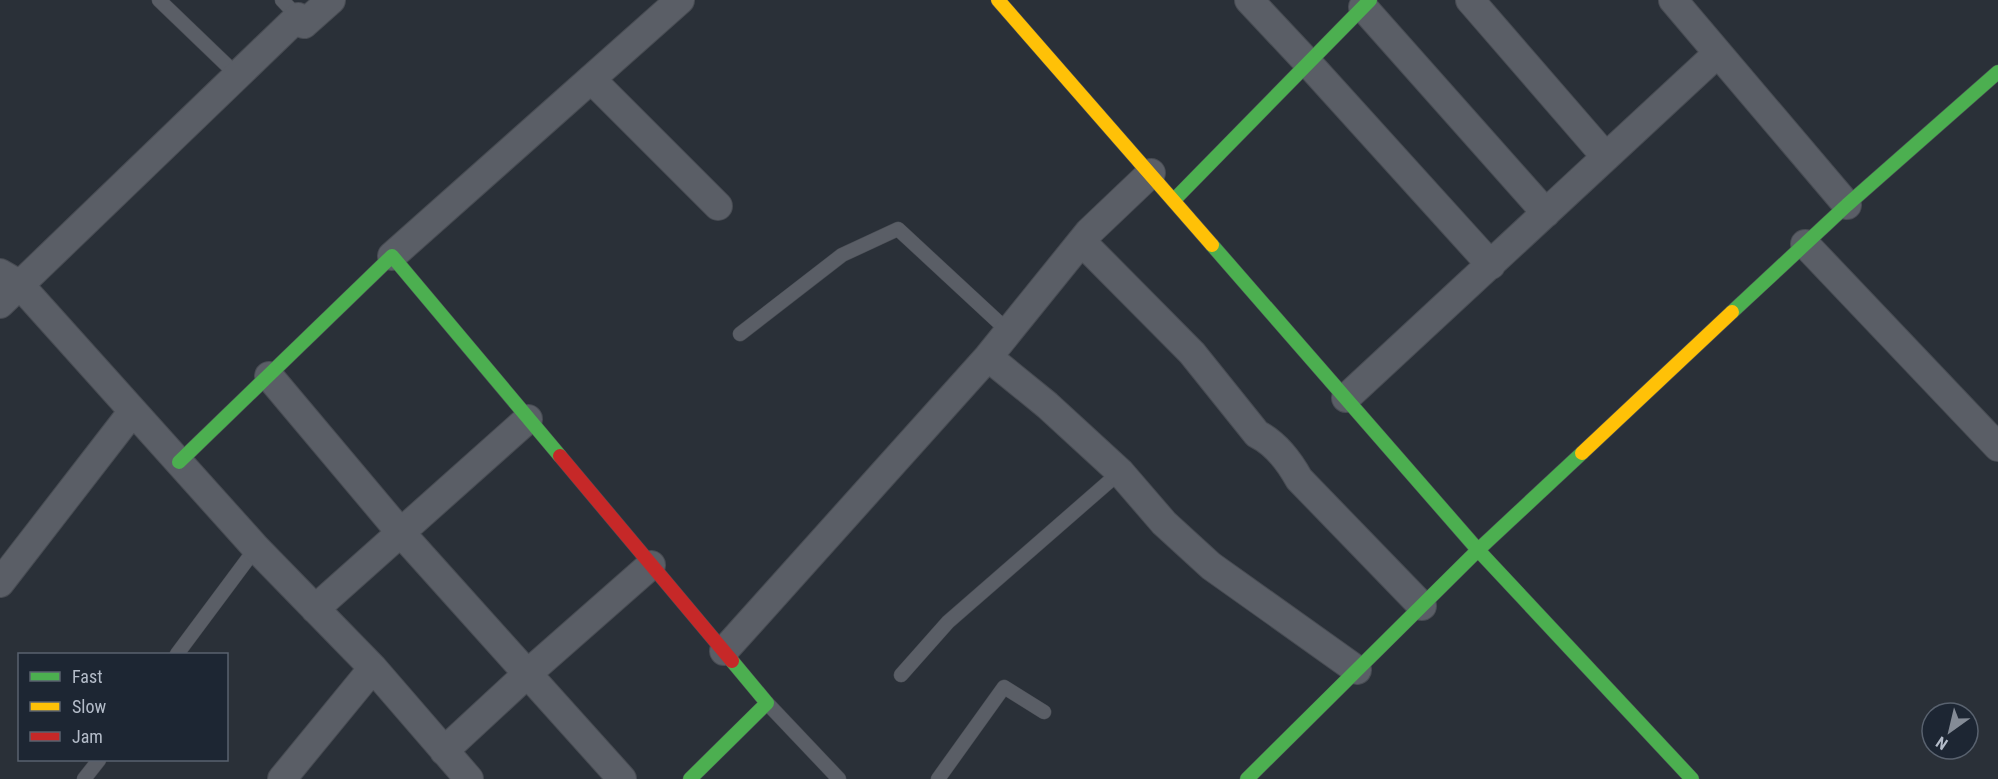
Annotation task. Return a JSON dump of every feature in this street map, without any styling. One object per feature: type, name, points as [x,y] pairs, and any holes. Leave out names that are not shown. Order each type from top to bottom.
[{"type":"street","points":[[331,0],[304,24],[290,8],[237,75],[6,287],[133,411],[256,548],[373,668],[469,779]]},
{"type":"street","points":[[179,462],[392,256],[680,0]]},
{"type":"street","points":[[998,0],[1478,550],[1692,779]]},
{"type":"street","points":[[1249,0],[1310,64],[1491,265]]},
{"type":"street","points":[[1470,0],[1606,157]]},
{"type":"street","points":[[1673,0],[1847,205]]},
{"type":"street","points":[[1174,200],[1310,64],[1366,4],[1546,213]]},
{"type":"street","points":[[1346,398],[1718,52]]},
{"type":"street","points":[[1247,779],[1478,550],[1847,205],[1998,72]]},
{"type":"street","points":[[591,79],[718,206]]},
{"type":"street","points":[[724,651],[988,357],[1045,285],[1083,243],[1089,232],[1151,173]]},
{"type":"street","points":[[1083,243],[1192,353],[1257,434],[1267,439],[1291,465],[1299,479],[1422,606]]},
{"type":"street","points":[[1805,244],[1998,447]]},
{"type":"street","points":[[392,256],[767,703],[690,779]]},
{"type":"street","points":[[988,357],[1047,405],[1120,472],[1164,523],[1211,566],[1357,670]]},
{"type":"street","points":[[269,376],[401,533],[526,675],[622,779]]},
{"type":"street","points":[[0,583],[133,411]]},
{"type":"street","points":[[315,609],[528,419]]},
{"type":"street","points":[[444,751],[651,564]]},
{"type":"street","points":[[282,779],[373,668]]},
{"type":"lane","points":[[159,0],[237,75]]},
{"type":"lane","points":[[740,334],[842,255],[898,229],[1008,331]]},
{"type":"lane","points":[[901,675],[948,622],[1120,472]]},
{"type":"lane","points":[[178,653],[256,548]]},
{"type":"lane","points":[[938,779],[1004,687],[1044,712]]},
{"type":"lane","points":[[767,703],[838,779]]},
{"type":"lane","points":[[84,779],[98,761]]},
{"type":"traffic: fast","points":[[1174,200],[1370,0]]},
{"type":"traffic: fast","points":[[1732,312],[1847,205],[1998,72]]},
{"type":"traffic: fast","points":[[1212,245],[1478,550],[1692,779]]},
{"type":"traffic: fast","points":[[179,462],[392,256],[560,456]]},
{"type":"traffic: fast","points":[[1247,779],[1478,550],[1582,453]]},
{"type":"traffic: fast","points":[[690,779],[767,703],[732,661]]},
{"type":"traffic: slow","points":[[998,0],[1212,245]]},
{"type":"traffic: slow","points":[[1582,453],[1732,312]]},
{"type":"traffic: jam","points":[[560,456],[732,661]]}]
